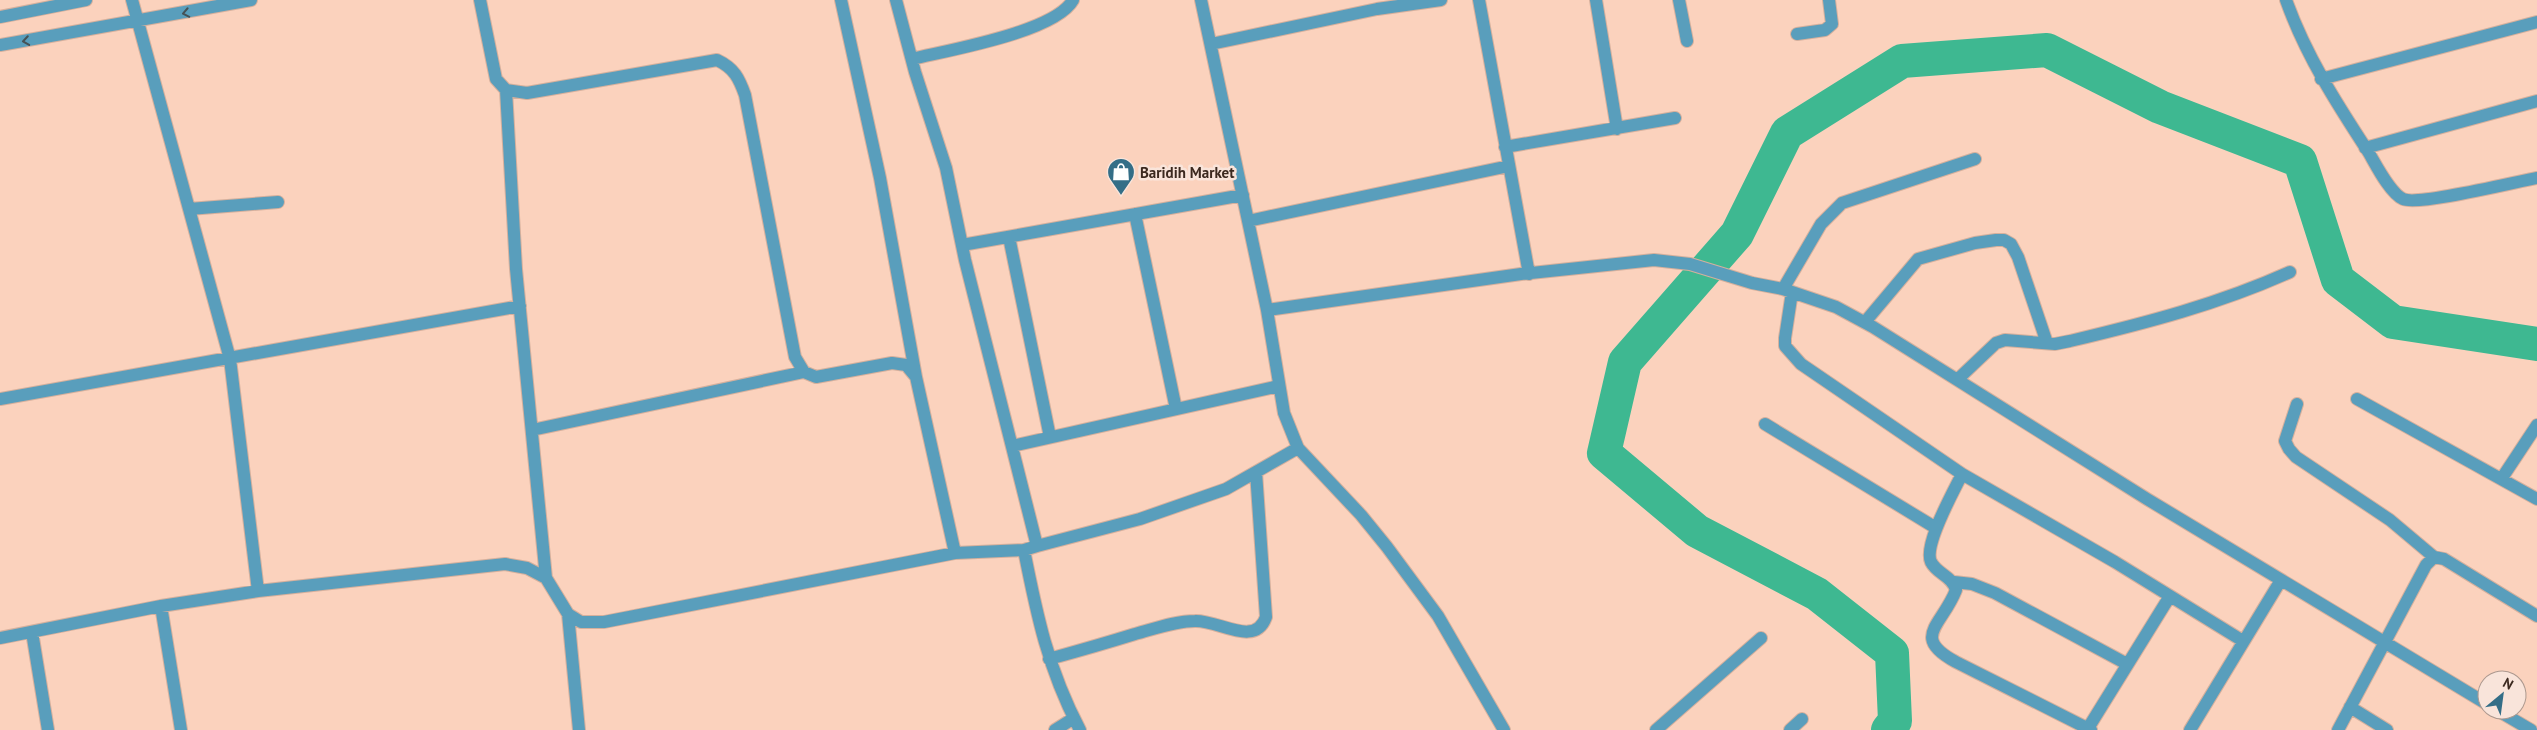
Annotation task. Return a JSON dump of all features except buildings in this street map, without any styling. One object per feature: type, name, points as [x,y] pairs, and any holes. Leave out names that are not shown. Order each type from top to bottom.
[{"type":"street","points":[[0,17],[86,0]]},
{"type":"street","points":[[132,0],[230,360],[258,591]]},
{"type":"street","points":[[0,45],[139,22],[251,0]]},
{"type":"street","points":[[480,0],[496,79],[506,90],[520,306],[546,578],[568,614],[579,730]]},
{"type":"street","points":[[841,0],[880,178],[916,377],[955,553]]},
{"type":"street","points":[[896,0],[946,168],[962,245],[1037,546]]},
{"type":"street","points":[[912,59],[1034,28],[1059,14],[1073,0]]},
{"type":"street","points":[[1202,0],[1267,310],[1284,413],[1298,448],[1361,515],[1387,546],[1438,616],[1504,730]]},
{"type":"street","points":[[1211,44],[1377,9],[1441,0]]},
{"type":"street","points":[[1479,0],[1528,274]]},
{"type":"street","points":[[1596,0],[1617,129]]},
{"type":"street","points":[[1679,0],[1687,41]]},
{"type":"street","points":[[1797,34],[1825,30],[1832,24],[1828,0]]},
{"type":"street","points":[[2286,0],[2321,79],[2387,182],[2402,198],[2413,201],[2472,192],[2537,178]]},
{"type":"street","points":[[2321,79],[2537,22]]},
{"type":"street","points":[[506,90],[527,93],[717,60],[729,66],[739,78],[745,95],[795,357],[804,372]]},
{"type":"street","points":[[2365,148],[2537,101]]},
{"type":"street","points":[[1506,147],[1675,118]]},
{"type":"street","points":[[1975,159],[1842,202],[1821,224],[1788,290],[1785,338],[1790,354],[1801,364],[1962,474],[2243,641]]},
{"type":"street","points":[[1248,221],[1509,166]]},
{"type":"street","points":[[962,245],[1242,195]]},
{"type":"street","points":[[189,209],[278,202]]},
{"type":"street","points":[[1135,214],[1176,409]]},
{"type":"street","points":[[1009,237],[1050,437]]},
{"type":"street","points":[[1865,322],[1918,259],[1975,243],[2004,240],[2011,244],[2018,257],[2047,343]]},
{"type":"street","points":[[1267,310],[1528,274],[1654,260],[1690,264],[1788,290],[1836,307],[1865,322],[2147,499],[2477,698]]},
{"type":"street","points":[[1958,380],[1996,342],[2005,340],[2047,343],[2070,341],[2192,310],[2243,293],[2290,272]]},
{"type":"street","points":[[0,399],[152,371],[230,360],[520,306]]},
{"type":"street","points":[[532,430],[804,372],[816,377],[892,363],[906,365],[916,377]]},
{"type":"street","points":[[1012,446],[1280,386]]},
{"type":"street","points":[[2357,399],[2537,499]]},
{"type":"street","points":[[2296,404],[2285,441],[2288,449],[2296,457],[2404,530],[2434,557],[2444,559],[2537,616]]},
{"type":"street","points":[[1765,424],[1936,528]]},
{"type":"street","points":[[2502,478],[2537,425]]},
{"type":"street","points":[[568,614],[581,622],[604,622],[955,553],[1024,550],[1140,519],[1226,489],[1298,448]]},
{"type":"street","points":[[1049,659],[1167,625],[1192,621],[1207,621],[1247,633],[1257,632],[1263,627],[1266,618],[1256,472]]},
{"type":"street","points":[[1962,474],[1936,528],[1929,551],[1931,562],[1954,582],[1972,584],[1995,593],[2127,664]]},
{"type":"street","points":[[1024,550],[1039,625],[1049,659],[1058,687],[1080,730]]},
{"type":"street","points":[[2338,730],[2426,565],[2434,557]]},
{"type":"street","points":[[0,638],[161,606],[258,591],[505,564],[526,568],[546,578]]},
{"type":"street","points":[[2190,730],[2281,580]]},
{"type":"street","points":[[1954,582],[1956,590],[1931,635],[1932,645],[1941,654],[2088,729],[2170,596]]},
{"type":"street","points":[[161,606],[181,730]]},
{"type":"street","points":[[32,632],[48,730]]},
{"type":"street","points":[[1656,730],[1761,638]]},
{"type":"street","points":[[2350,707],[2387,730]]},
{"type":"street","points":[[1055,730],[1074,718]]},
{"type":"street","points":[[1790,730],[1802,720]]},
{"type":"street","points":[[2514,720],[2531,730]]},
{"type":"waterway","points":[[1888,730],[1895,721],[1892,653],[1817,594],[1697,531],[1604,453],[1625,362],[1737,234],[1787,133],[1902,61],[2047,50],[2160,107],[2300,161],[2338,280],[2393,322],[2537,344]]},
{"type":"place","name":"Baridih Market","points":[[1121,196]]}]
